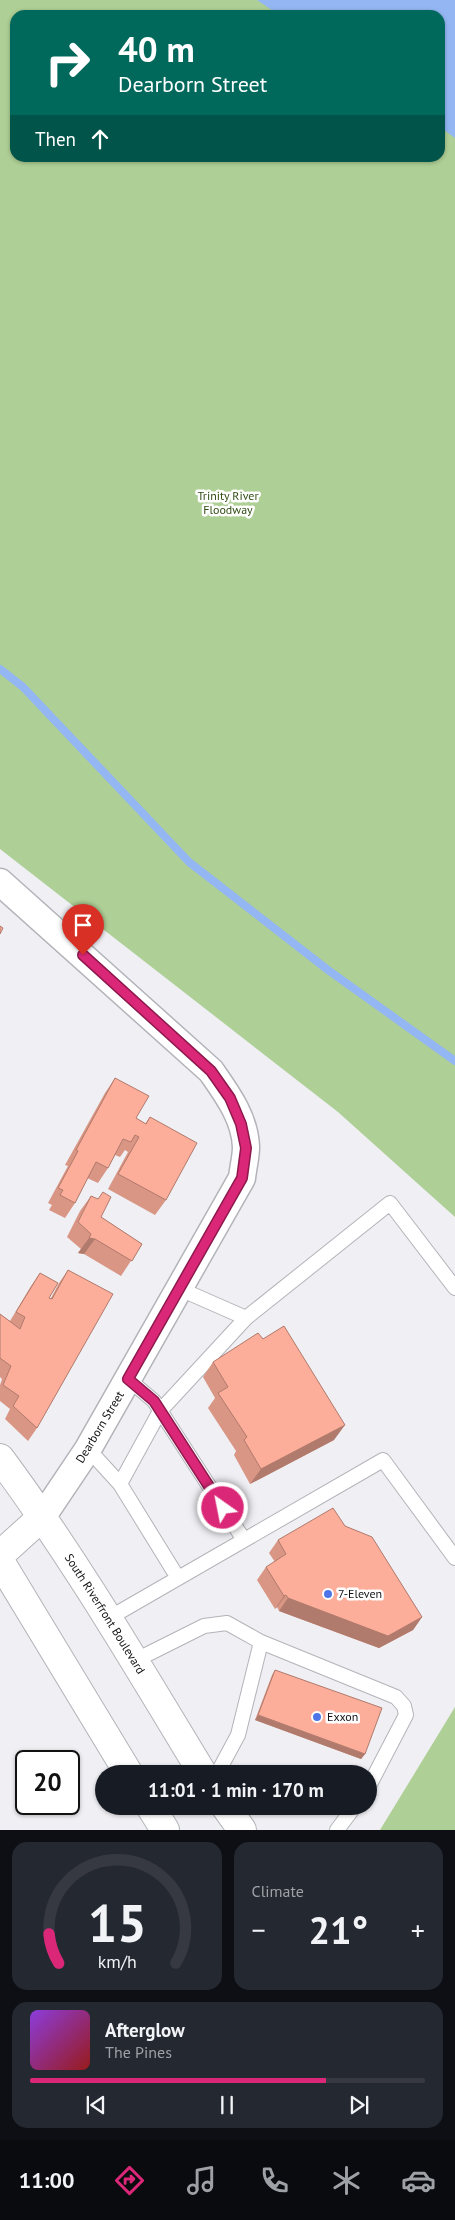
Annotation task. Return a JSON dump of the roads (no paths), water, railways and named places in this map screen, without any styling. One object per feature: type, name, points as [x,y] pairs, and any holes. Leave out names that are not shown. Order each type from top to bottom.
[{"type":"main road","name":"South Riverfront Boulevard","points":[[0,1458],[43,1516],[109,1618],[198,1765]]},
{"type":"main road","points":[[0,1554],[43,1516]]},
{"type":"main road","points":[[0,1561],[124,1765]]},
{"type":"main road","points":[[231,1815],[242,1830]]},
{"type":"street","name":"Dearborn Street","points":[[0,882],[211,1071],[230,1098],[241,1124],[246,1148],[242,1178],[88,1449],[43,1516]]},
{"type":"lane","points":[[120,1484],[160,1410],[246,1318],[390,1203],[455,1288]]},
{"type":"lane","points":[[180,1289],[246,1318]]},
{"type":"lane","points":[[128,1379],[154,1401],[244,1540]]},
{"type":"lane","points":[[88,1449],[120,1484],[178,1578]]},
{"type":"lane","points":[[109,1618],[383,1460],[455,1558]]},
{"type":"lane","points":[[134,1661],[204,1626],[228,1623],[261,1642],[396,1697],[404,1706],[406,1715],[377,1771]]},
{"type":"lane","points":[[222,1765],[238,1735],[261,1642]]},
{"type":"lane","points":[[337,1830],[348,1815]]},
{"type":"water","points":[[257,0],[455,0],[455,138],[445,131],[445,10],[272,10]]},
{"type":"waterway","points":[[0,669],[23,687],[189,862],[328,970],[455,1061]]},
{"type":"place","name":"7-Eleven","points":[[328,1594]]},
{"type":"place","name":"Exxon","points":[[317,1717]]},
{"type":"park label","name":"Trinity River Floodway","points":[[228,503]]}]
